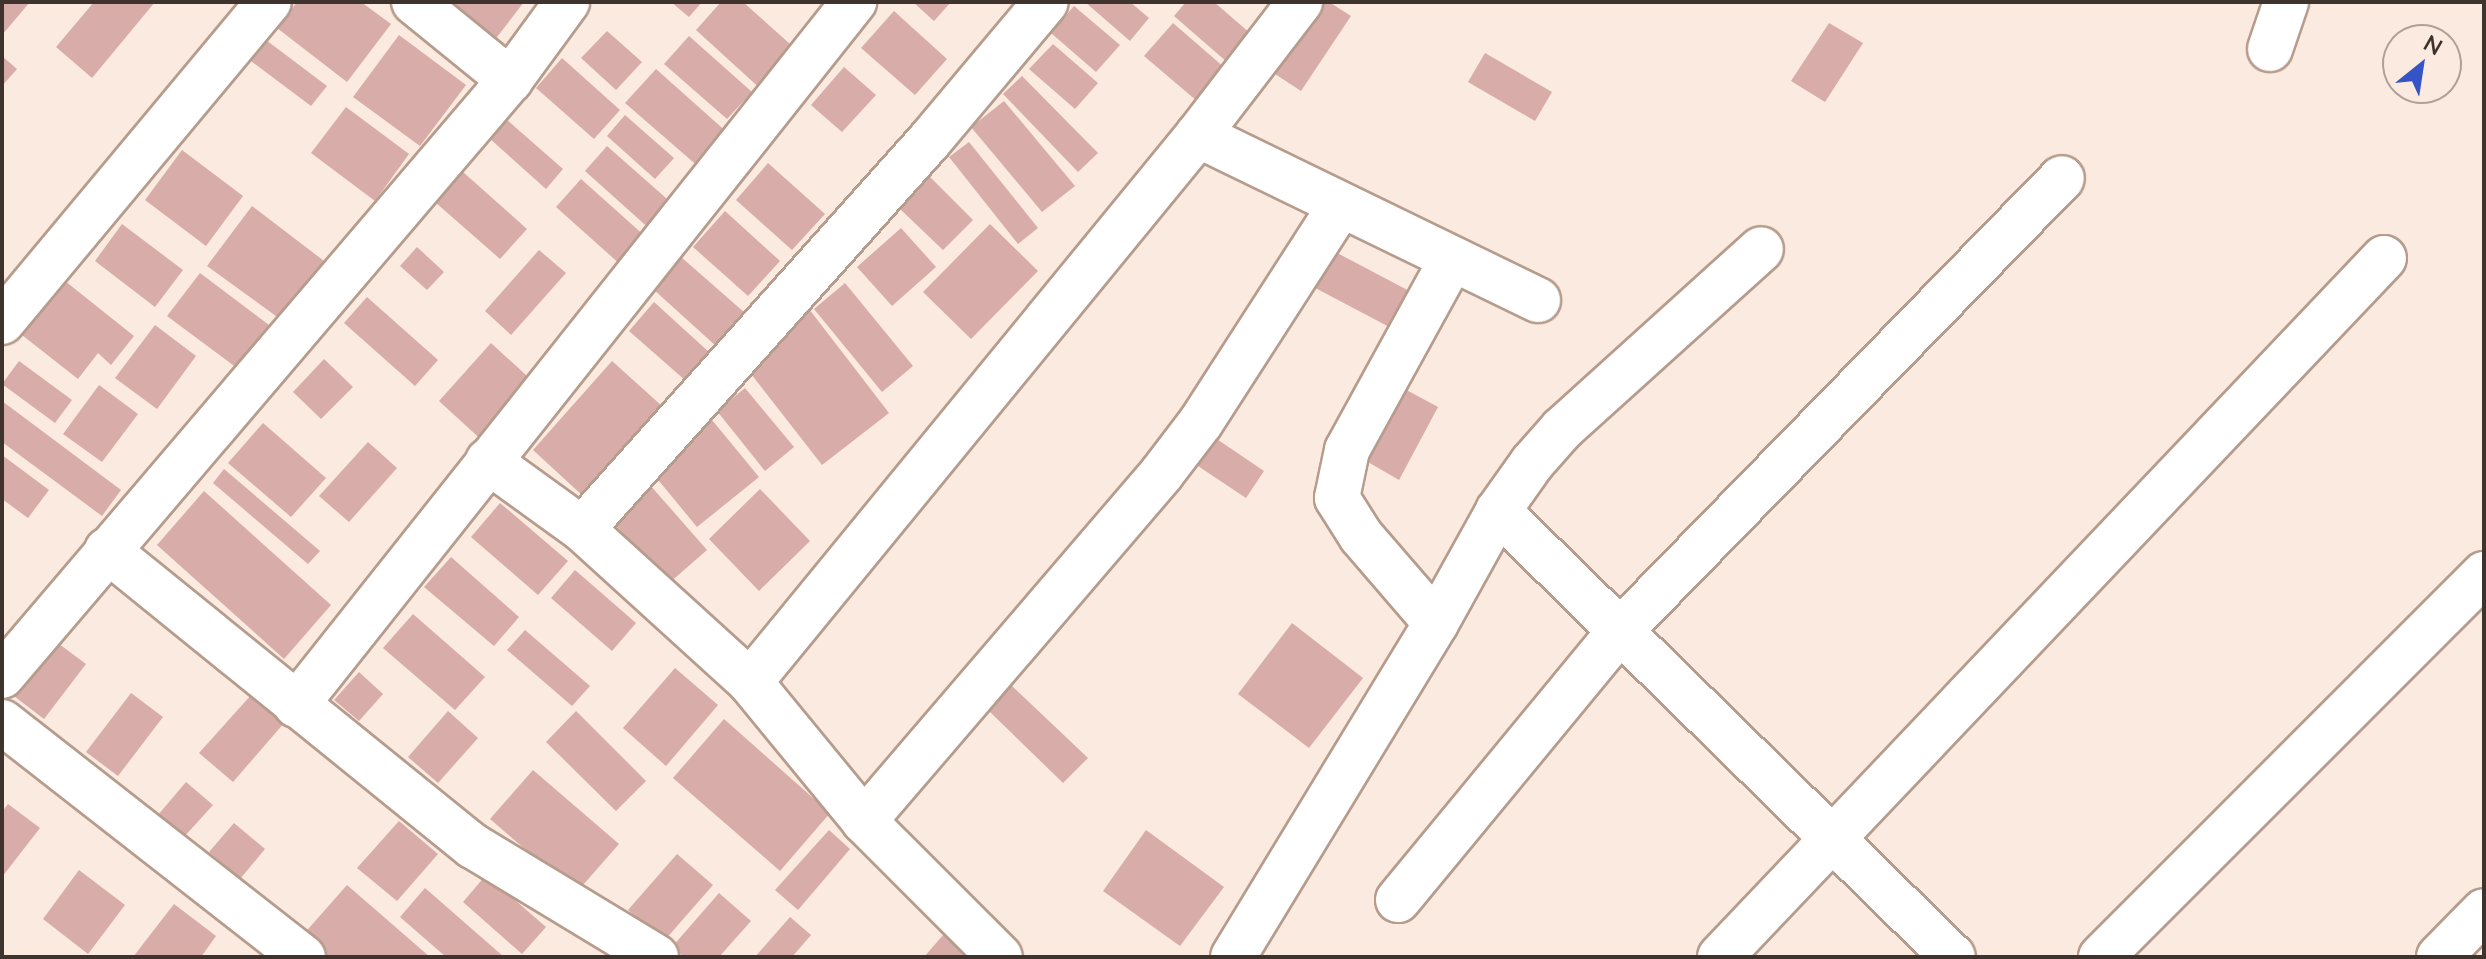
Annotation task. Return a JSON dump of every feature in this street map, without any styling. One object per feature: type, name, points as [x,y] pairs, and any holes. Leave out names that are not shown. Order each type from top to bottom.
[{"type":"street","points":[[2,322],[269,2]]},
{"type":"street","points":[[414,2],[510,80]]},
{"type":"street","points":[[2,676],[510,80],[567,2]]},
{"type":"street","points":[[296,705],[854,2]]},
{"type":"street","points":[[582,529],[930,140],[1046,2]]},
{"type":"street","points":[[750,682],[1198,135],[1300,2]]},
{"type":"street","points":[[2270,49],[2286,2]]},
{"type":"street","points":[[1198,135],[1538,300]]},
{"type":"street","points":[[1398,900],[1619,632],[2062,178]]},
{"type":"street","points":[[864,821],[1162,473],[1201,422],[1341,205]]},
{"type":"street","points":[[1233,957],[1436,623],[1498,511],[1532,463],[1562,429],[1761,249]]},
{"type":"street","points":[[1720,957],[2384,258]]},
{"type":"street","points":[[1436,623],[1361,536],[1337,498],[1347,450],[1452,259]]},
{"type":"street","points":[[488,461],[582,529],[750,682],[864,821],[1000,957]]},
{"type":"street","points":[[1498,511],[1953,957]]},
{"type":"street","points":[[107,550],[473,846],[656,957]]},
{"type":"street","points":[[2101,957],[2484,574]]},
{"type":"street","points":[[2,722],[303,957]]},
{"type":"street","points":[[2439,957],[2484,911]]},
{"type":"building","points":[[2,2],[30,2],[2,35]]},
{"type":"building","points":[[94,2],[155,2],[92,78],[56,47]]},
{"type":"building","points":[[297,2],[361,2],[391,24],[347,82],[277,28]]},
{"type":"building","points":[[442,2],[524,2],[494,41]]},
{"type":"building","points":[[671,2],[702,2],[689,17]]},
{"type":"building","points":[[721,2],[743,2],[799,52],[764,92],[696,30]]},
{"type":"building","points":[[913,2],[951,2],[934,21]]},
{"type":"building","points":[[1085,2],[1130,2],[1149,18],[1130,41]]},
{"type":"building","points":[[1186,2],[1214,2],[1251,34],[1227,62],[1174,16]]},
{"type":"building","points":[[1313,2],[1329,2],[1351,16],[1301,91],[1269,70]]},
{"type":"building","points":[[1074,6],[1120,45],[1096,72],[1051,33]]},
{"type":"building","points":[[894,11],[947,59],[915,95],[861,48]]},
{"type":"building","points":[[1173,23],[1233,75],[1204,107],[1144,56]]},
{"type":"building","points":[[1829,23],[1863,43],[1825,102],[1791,81]]},
{"type":"building","points":[[607,31],[642,62],[616,90],[581,58]]},
{"type":"building","points":[[399,35],[466,85],[420,146],[353,97]]},
{"type":"building","points":[[689,36],[752,92],[727,119],[664,64]]},
{"type":"building","points":[[266,40],[327,86],[311,106],[251,61]]},
{"type":"building","points":[[1053,44],[1098,83],[1075,109],[1029,69]]},
{"type":"building","points":[[1485,53],[1552,92],[1535,121],[1468,82]]},
{"type":"building","points":[[2,56],[17,69],[2,86]]},
{"type":"building","points":[[562,58],[620,110],[594,139],[536,88]]},
{"type":"building","points":[[844,67],[876,95],[842,132],[811,105]]},
{"type":"building","points":[[656,69],[730,135],[700,168],[625,103]]},
{"type":"building","points":[[1022,76],[1098,153],[1078,172],[1003,94]]},
{"type":"building","points":[[1004,101],[1075,186],[1042,212],[971,127]]},
{"type":"building","points":[[346,107],[409,154],[375,201],[311,153]]},
{"type":"building","points":[[625,115],[674,158],[655,179],[607,136]]},
{"type":"building","points":[[506,119],[563,169],[546,189],[489,138]]},
{"type":"building","points":[[969,142],[1038,228],[1018,244],[949,157]]},
{"type":"building","points":[[607,146],[675,206],[652,231],[585,171]]},
{"type":"building","points":[[182,150],[243,196],[206,246],[145,200]]},
{"type":"building","points":[[768,163],[825,214],[792,250],[736,200]]},
{"type":"building","points":[[463,172],[527,229],[500,259],[435,202]]},
{"type":"building","points":[[930,177],[973,220],[943,250],[899,208]]},
{"type":"building","points":[[581,179],[656,246],[631,274],[556,207]]},
{"type":"building","points":[[252,206],[324,261],[280,319],[207,266]]},
{"type":"building","points":[[725,211],[780,261],[748,296],[693,247]]},
{"type":"building","points":[[122,224],[183,270],[155,307],[95,261]]},
{"type":"building","points":[[990,224],[1038,271],[971,339],[923,292]]},
{"type":"building","points":[[901,228],[936,267],[892,306],[857,267]]},
{"type":"building","points":[[1322,245],[1415,294],[1395,330],[1302,281]]},
{"type":"building","points":[[417,247],[444,272],[427,290],[400,266]]},
{"type":"building","points":[[539,250],[566,273],[511,335],[485,311]]},
{"type":"building","points":[[681,257],[745,313],[716,346],[653,289]]},
{"type":"building","points":[[200,273],[269,325],[237,368],[167,316]]},
{"type":"building","points":[[65,281],[134,336],[111,365],[98,353],[78,379],[22,335]]},
{"type":"building","points":[[845,283],[913,366],[882,392],[814,309]]},
{"type":"building","points":[[367,297],[438,360],[415,386],[344,323]]},
{"type":"building","points":[[654,302],[710,353],[686,381],[629,331]]},
{"type":"building","points":[[809,309],[889,413],[822,465],[741,361]]},
{"type":"building","points":[[155,325],[196,356],[157,409],[115,378]]},
{"type":"building","points":[[491,343],[538,386],[486,444],[439,401]]},
{"type":"building","points":[[324,359],[353,387],[321,419],[293,392]]},
{"type":"building","points":[[19,361],[72,400],[55,423],[2,384]]},
{"type":"building","points":[[612,361],[662,406],[583,496],[533,450]]},
{"type":"building","points":[[99,385],[138,414],[102,462],[63,434]]},
{"type":"building","points":[[1399,386],[1438,407],[1399,480],[1361,458]]},
{"type":"building","points":[[745,388],[794,447],[765,471],[717,411]]},
{"type":"building","points":[[2,401],[121,490],[102,516],[2,442]]},
{"type":"building","points":[[712,420],[759,477],[697,527],[650,470]]},
{"type":"building","points":[[263,423],[326,478],[291,517],[228,463]]},
{"type":"building","points":[[1202,429],[1264,471],[1246,498],[1183,456]]},
{"type":"building","points":[[368,442],[397,468],[349,522],[319,496]]},
{"type":"building","points":[[2,455],[49,490],[28,518],[2,499]]},
{"type":"building","points":[[224,469],[320,551],[308,564],[213,483]]},
{"type":"building","points":[[650,485],[707,550],[668,584],[611,520]]},
{"type":"building","points":[[760,489],[810,541],[759,591],[709,539]]},
{"type":"building","points":[[204,491],[331,605],[284,659],[157,545]]},
{"type":"building","points":[[500,503],[568,561],[538,595],[471,537]]},
{"type":"building","points":[[451,557],[519,617],[494,646],[424,587]]},
{"type":"building","points":[[575,570],[636,623],[612,651],[551,598]]},
{"type":"building","points":[[413,614],[485,677],[455,710],[383,648]]},
{"type":"building","points":[[1292,623],[1363,678],[1309,748],[1238,694]]},
{"type":"building","points":[[525,630],[590,686],[572,706],[507,650]]},
{"type":"building","points":[[51,638],[86,664],[44,719],[10,693]]},
{"type":"building","points":[[675,668],[718,705],[666,766],[623,728]]},
{"type":"building","points":[[359,672],[383,694],[359,721],[334,700]]},
{"type":"building","points":[[1011,685],[1088,758],[1063,783],[987,709]]},
{"type":"building","points":[[131,693],[163,717],[118,776],[86,752]]},
{"type":"building","points":[[252,694],[285,722],[233,782],[199,753]]},
{"type":"building","points":[[448,711],[478,738],[438,783],[408,757]]},
{"type":"building","points":[[576,711],[646,781],[616,811],[546,742]]},
{"type":"building","points":[[724,719],[830,813],[780,871],[673,778]]},
{"type":"building","points":[[533,770],[619,844],[576,893],[490,819]]},
{"type":"building","points":[[186,782],[213,805],[183,838],[158,815]]},
{"type":"building","points":[[8,804],[40,828],[2,877],[2,812]]},
{"type":"building","points":[[399,821],[438,854],[397,901],[357,868]]},
{"type":"building","points":[[234,823],[265,849],[240,879],[209,852]]},
{"type":"building","points":[[829,830],[850,849],[798,910],[775,890]]},
{"type":"building","points":[[1146,830],[1224,887],[1180,946],[1103,891]]},
{"type":"building","points":[[677,854],[713,885],[664,941],[628,910]]},
{"type":"building","points":[[79,870],[125,905],[88,954],[43,919]]},
{"type":"building","points":[[486,875],[546,927],[522,954],[463,902]]},
{"type":"building","points":[[347,885],[430,957],[326,957],[302,936]]},
{"type":"building","points":[[425,888],[504,957],[446,957],[400,917]]},
{"type":"building","points":[[719,893],[751,921],[719,957],[684,957],[672,947]]},
{"type":"building","points":[[174,904],[216,936],[201,957],[133,957]]},
{"type":"building","points":[[790,917],[811,935],[792,957],[755,957]]},
{"type":"building","points":[[944,934],[970,957],[924,957]]}]
